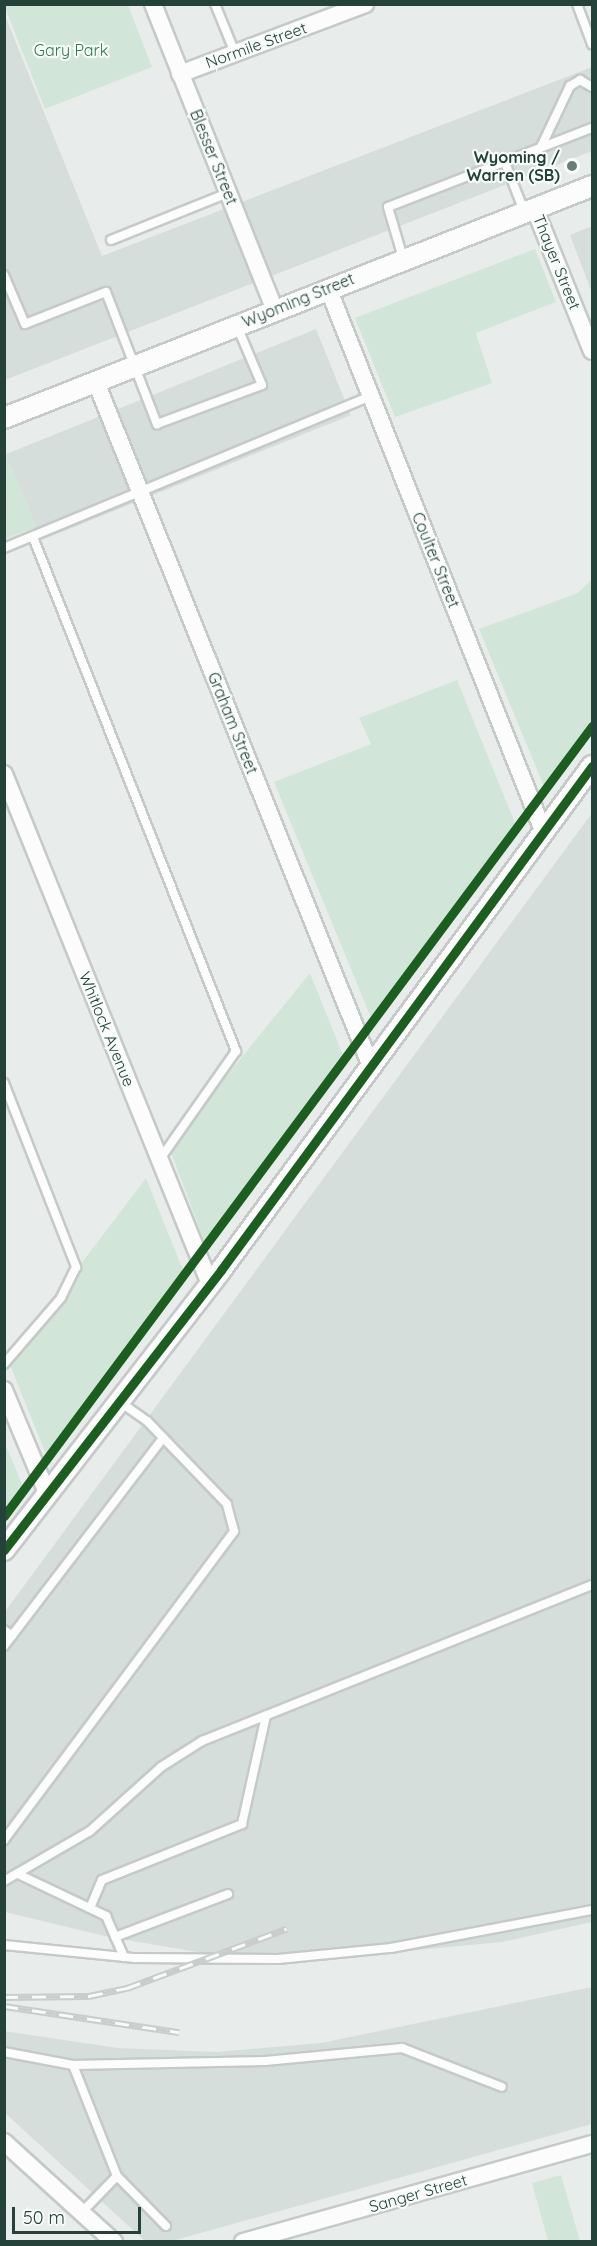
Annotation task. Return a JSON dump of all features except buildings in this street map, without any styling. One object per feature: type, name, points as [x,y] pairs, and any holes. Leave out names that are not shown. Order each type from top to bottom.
[{"type":"street","name":"Blesser Street","points":[[153,4],[275,310]]},
{"type":"street","name":"Normile Street","points":[[180,74],[365,4]]},
{"type":"street","name":"Wyoming Street","points":[[4,418],[404,258],[592,186]]},
{"type":"street","name":"Thayer Street","points":[[529,209],[592,351]]},
{"type":"street","name":"Coulter Street","points":[[328,288],[544,832]]},
{"type":"street","name":"Graham Street","points":[[96,382],[370,1064]]},
{"type":"street","points":[[4,1550],[210,1284],[370,1064],[592,766]]},
{"type":"street","name":"Whitlock Avenue","points":[[4,774],[210,1284]]},
{"type":"street","points":[[4,1390],[47,1493]]},
{"type":"street","points":[[4,2142],[114,2241]]},
{"type":"street","name":"Sanger Street","points":[[243,2241],[592,2144]]},
{"type":"lane","points":[[215,4],[235,53]]},
{"type":"lane","points":[[577,4],[592,44]]},
{"type":"lane","points":[[541,147],[570,86],[580,80],[592,87]]},
{"type":"lane","points":[[404,258],[388,207],[504,160],[592,128]]},
{"type":"lane","points":[[504,160],[529,209]]},
{"type":"lane","points":[[111,240],[228,194]]},
{"type":"lane","points":[[4,275],[25,324],[106,292],[157,424],[262,385],[236,325]]},
{"type":"lane","points":[[4,548],[371,396]]},
{"type":"lane","points":[[33,537],[236,1051],[160,1159]]},
{"type":"lane","points":[[4,1083],[76,1267],[61,1298],[4,1364]]},
{"type":"lane","points":[[4,1840],[234,1531],[227,1504],[164,1438],[119,1401]]},
{"type":"lane","points":[[4,1646],[8,1633],[164,1438]]},
{"type":"lane","points":[[4,1881],[90,1831],[174,1757],[266,1716],[592,1585]]},
{"type":"lane","points":[[90,1908],[102,1880],[242,1824],[266,1716]]},
{"type":"lane","points":[[18,1874],[106,1916],[124,1957]]},
{"type":"lane","points":[[116,1937],[228,1894]]},
{"type":"lane","points":[[4,1945],[124,1957],[278,1959],[380,1950],[592,1910]]},
{"type":"lane","points":[[4,2052],[72,2065],[265,2061],[402,2048],[502,2087]]},
{"type":"lane","points":[[72,2065],[117,2176],[166,2226]]},
{"type":"lane","points":[[82,2212],[117,2176]]},
{"type":"shaded area","points":[[4,13],[102,256],[592,67],[592,151],[5,380]]},
{"type":"shaded area","points":[[592,226],[592,293],[570,235]]},
{"type":"shaded area","points":[[316,329],[351,415],[39,541],[4,455]]},
{"type":"shaded area","points":[[592,813],[592,1922],[502,1942],[268,1964],[109,1937],[5,1912],[4,1613]]},
{"type":"shaded area","points":[[592,1987],[592,2124],[172,2241],[145,2241],[5,2113],[4,2031],[118,2048],[216,2052],[321,2043]]},
{"type":"green space","name":"Gary Park","points":[[4,5],[128,5],[152,67],[45,109]]},
{"type":"green space","points":[[535,249],[556,302],[476,333],[492,383],[395,417],[355,318]]},
{"type":"green space","points":[[5,453],[37,527],[4,539]]},
{"type":"green space","points":[[592,579],[592,726],[545,789],[479,629],[578,593]]},
{"type":"green space","points":[[457,680],[517,828],[372,1020],[274,782],[371,744],[359,718]]},
{"type":"green space","points":[[310,973],[345,1060],[204,1241],[169,1147]]},
{"type":"green space","points":[[146,1178],[185,1275],[47,1457],[8,1360]]},
{"type":"green space","points":[[4,1441],[24,1489],[5,1516],[4,1516]]},
{"type":"green space","points":[[561,2175],[580,2241],[548,2241],[532,2183]]},
{"type":"railway","points":[[4,1997],[89,1996],[127,1988],[286,1929]]},
{"type":"railway","points":[[4,2006],[179,2032]]},
{"type":"cycle path","points":[[4,1516],[592,726]]},
{"type":"cycle path","points":[[4,1550],[221,1270],[592,766]]},
{"type":"place","name":"Wyoming / Warren (SB)","points":[[572,166]]}]
